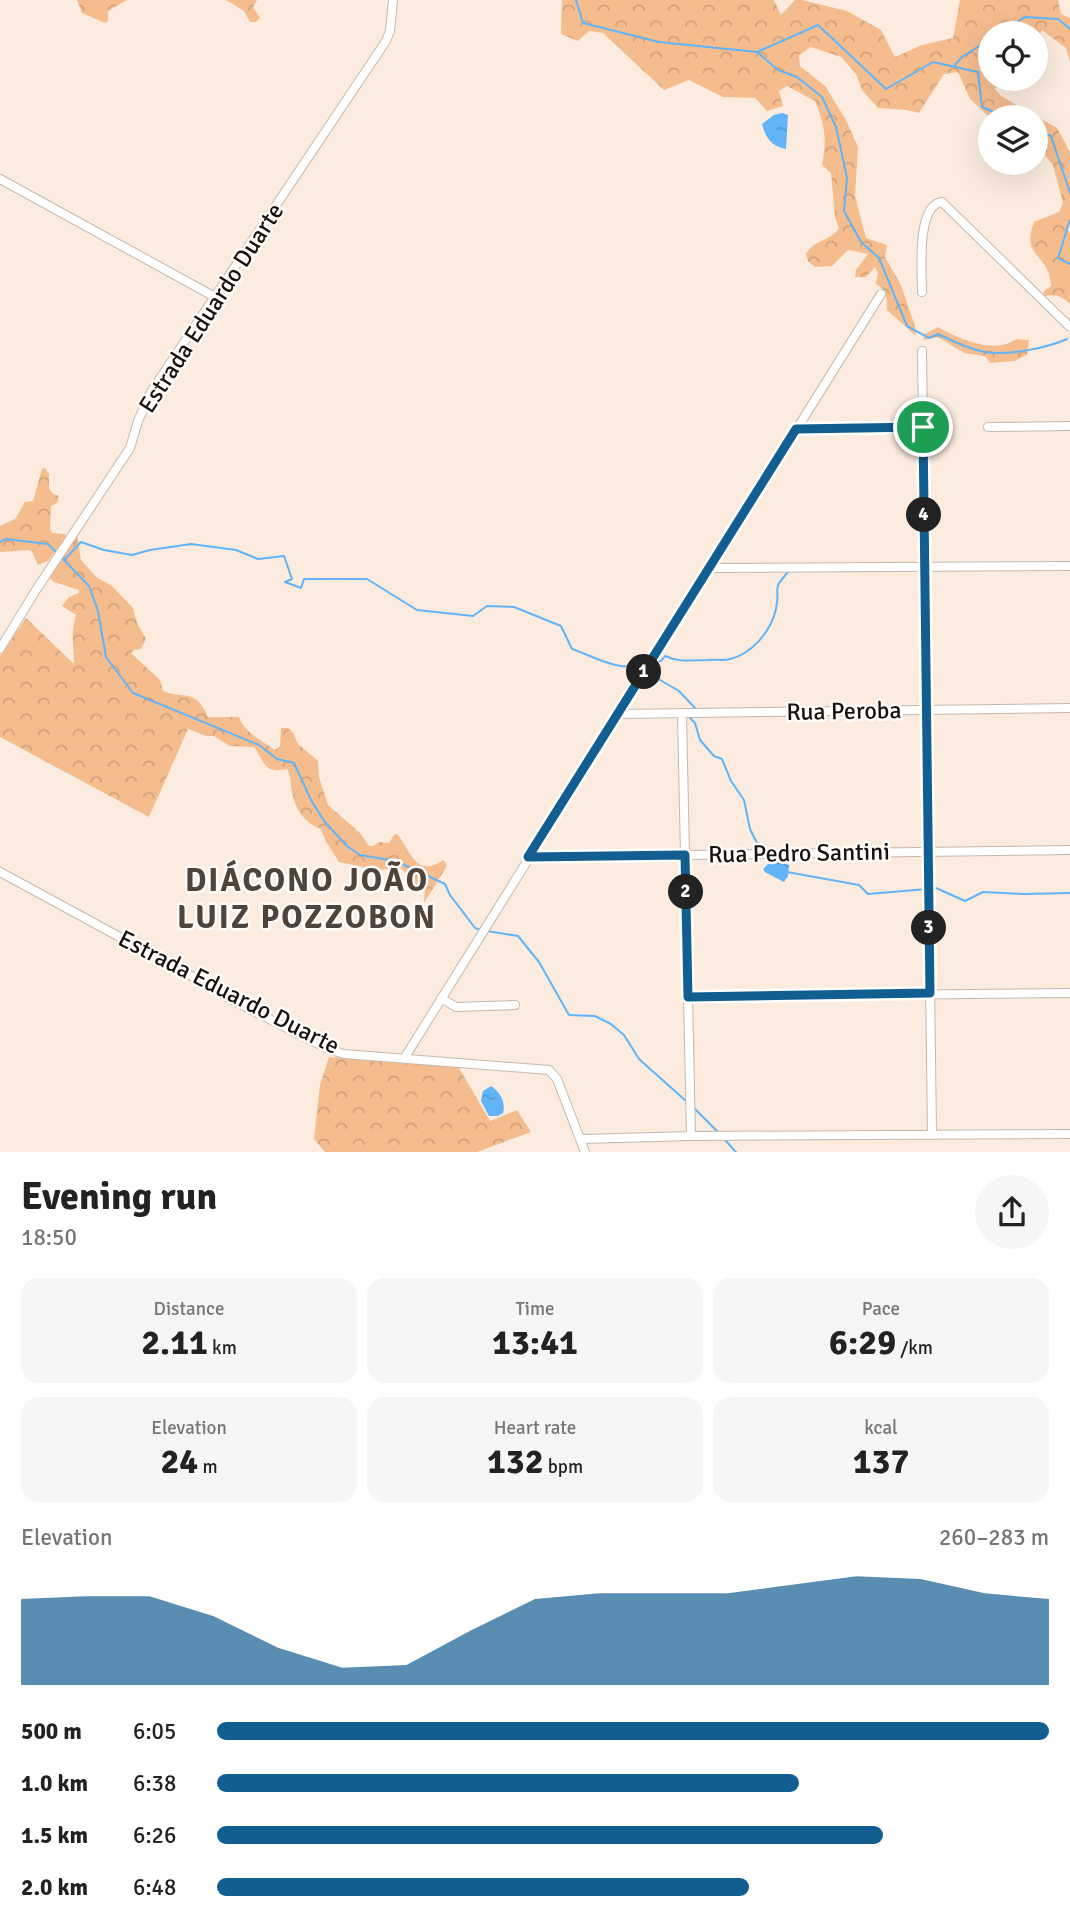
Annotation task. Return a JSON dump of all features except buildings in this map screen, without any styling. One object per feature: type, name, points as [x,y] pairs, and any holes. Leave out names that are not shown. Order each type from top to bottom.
[{"type":"street","name":"Estrada Eduardo Duarte","points":[[0,649],[130,448],[151,392],[386,41],[390,32],[393,0]]},
{"type":"street","points":[[0,179],[215,297]]},
{"type":"street","points":[[922,292],[923,230],[930,208],[936,202],[942,202],[1070,327]]},
{"type":"street","points":[[405,1057],[881,294]]},
{"type":"street","points":[[922,351],[932,1135]]},
{"type":"street","points":[[988,427],[1070,426]]},
{"type":"street","points":[[796,429],[923,427]]},
{"type":"street","points":[[709,568],[1070,566]]},
{"type":"street","name":"Rua Peroba","points":[[618,714],[1070,708]]},
{"type":"street","points":[[682,714],[691,1136]]},
{"type":"street","name":"Rua Pedro Santini","points":[[528,857],[1070,849]]},
{"type":"street","name":"Estrada Eduardo Duarte","points":[[0,872],[230,999],[328,1049],[344,1054],[549,1070],[557,1079],[585,1152]]},
{"type":"street","points":[[688,997],[1070,993]]},
{"type":"street","points":[[441,998],[456,1007],[515,1005]]},
{"type":"street","points":[[581,1139],[1070,1134]]},
{"type":"green space","points":[[77,0],[127,0],[108,11],[108,21],[105,23],[82,13]]},
{"type":"green space","points":[[226,0],[257,0],[253,7],[260,18],[256,22],[250,22],[244,11]]},
{"type":"green space","points":[[562,0],[774,0],[781,15],[795,0],[802,0],[847,11],[881,30],[895,57],[922,45],[953,38],[960,0],[1058,0],[1061,14],[1070,18],[1070,62],[1066,48],[1048,34],[1048,21],[978,21],[978,91],[997,91],[1017,105],[978,107],[970,99],[958,72],[944,74],[919,113],[878,108],[862,90],[856,74],[841,57],[811,47],[799,55],[800,66],[825,86],[846,120],[858,147],[855,196],[866,238],[887,245],[885,257],[901,285],[916,336],[887,310],[884,292],[876,284],[878,273],[875,267],[866,277],[855,277],[856,270],[868,254],[848,250],[832,266],[815,267],[808,261],[806,254],[809,249],[839,228],[835,217],[831,173],[822,165],[824,132],[815,101],[787,86],[779,91],[783,106],[767,111],[755,98],[723,97],[689,80],[664,90],[603,33],[589,31],[578,41],[561,34]]},
{"type":"green space","points":[[1048,123],[1057,128],[1070,152],[1070,224],[1067,228],[1070,234],[1070,304],[1058,296],[1043,297],[1044,291],[1051,286],[1049,275],[1030,242],[1034,222],[1059,212],[1063,203],[1053,165],[1048,159]]},
{"type":"green space","points":[[938,327],[977,344],[998,346],[1016,339],[1029,340],[1027,355],[1014,361],[990,363],[985,356],[964,353],[938,337],[923,340],[925,334]]},
{"type":"green space","points":[[45,468],[49,474],[49,489],[59,496],[57,503],[51,506],[50,529],[52,533],[65,534],[66,537],[48,561],[38,565],[29,550],[0,552],[0,526],[15,519],[25,502],[33,501],[42,469]]},
{"type":"green space","points":[[77,535],[81,560],[96,577],[112,586],[133,608],[137,623],[146,639],[141,649],[131,653],[160,680],[163,691],[194,698],[208,717],[239,717],[249,732],[275,750],[280,746],[281,728],[288,728],[298,744],[318,761],[319,777],[328,805],[361,834],[369,846],[379,842],[389,843],[397,834],[411,856],[421,865],[434,865],[444,860],[447,866],[424,903],[425,889],[409,884],[409,876],[401,868],[378,870],[339,862],[321,829],[305,819],[298,809],[287,769],[269,768],[254,747],[230,746],[214,736],[188,729],[149,817],[0,737],[0,656],[26,618],[74,664],[73,633],[76,615],[62,606],[69,597],[79,593],[79,590],[54,582],[49,577]]},
{"type":"green space","points":[[329,1057],[458,1066],[490,1121],[517,1110],[531,1132],[477,1152],[325,1152],[314,1139],[320,1085]]},
{"type":"water","points":[[774,115],[788,115],[786,149],[770,141],[762,124]]},
{"type":"water","points":[[781,862],[789,865],[788,876],[784,882],[763,869],[769,863]]},
{"type":"water","points":[[491,1086],[503,1101],[503,1113],[498,1116],[489,1116],[481,1101],[483,1091]]},
{"type":"waterway","points":[[576,0],[583,23],[659,42],[757,52],[818,25],[886,89],[933,62],[978,72],[982,105]]},
{"type":"waterway","points":[[1018,21],[1025,17],[1058,19],[1070,29]]},
{"type":"waterway","points":[[954,66],[978,47]]},
{"type":"waterway","points":[[757,52],[778,70],[797,77],[822,97],[836,127],[847,178],[844,211],[861,242],[879,258],[907,326],[929,338],[938,334],[973,349],[994,353],[1027,350],[1067,339]]},
{"type":"waterway","points":[[1048,135],[1051,136],[1070,193]]},
{"type":"waterway","points":[[1070,220],[1058,258],[1070,264]]},
{"type":"waterway","points":[[0,542],[6,539],[48,544],[56,552]]},
{"type":"waterway","points":[[65,559],[81,542],[132,555],[191,544],[236,550],[258,559],[284,556],[292,579],[285,582],[301,588],[304,579],[367,579],[417,610],[473,616],[487,606],[514,607],[561,626],[572,649],[618,666],[646,663]]},
{"type":"waterway","points":[[62,558],[89,586],[98,611],[106,657],[133,693],[259,745],[277,759],[294,763],[324,821],[347,846],[360,855],[396,861],[445,884],[475,928],[481,930]]},
{"type":"waterway","points":[[657,661],[661,661],[665,656],[681,660],[725,660],[746,652],[770,625],[776,609],[778,586],[789,571]]},
{"type":"waterway","points":[[648,673],[679,691],[696,709]]},
{"type":"waterway","points":[[689,717],[695,723],[700,740],[714,756],[722,759],[731,781],[744,800],[750,829],[761,851]]},
{"type":"waterway","points":[[787,872],[859,885],[868,894],[927,889]]},
{"type":"waterway","points":[[932,888],[965,901],[983,892],[1070,893]]},
{"type":"waterway","points":[[487,931],[518,936],[539,962],[569,1015],[595,1016],[611,1024],[624,1035],[639,1059],[686,1101]]},
{"type":"waterway","points":[[693,1107],[719,1133]]},
{"type":"waterway","points":[[725,1140],[736,1152]]},
{"type":"district","name":"DIÁCONO JOÃO LUIZ POZZOBON","points":[[307,898]]},
{"type":"route","points":[[923,427],[930,993],[688,997],[685,855],[528,857],[796,429],[923,427]]}]
